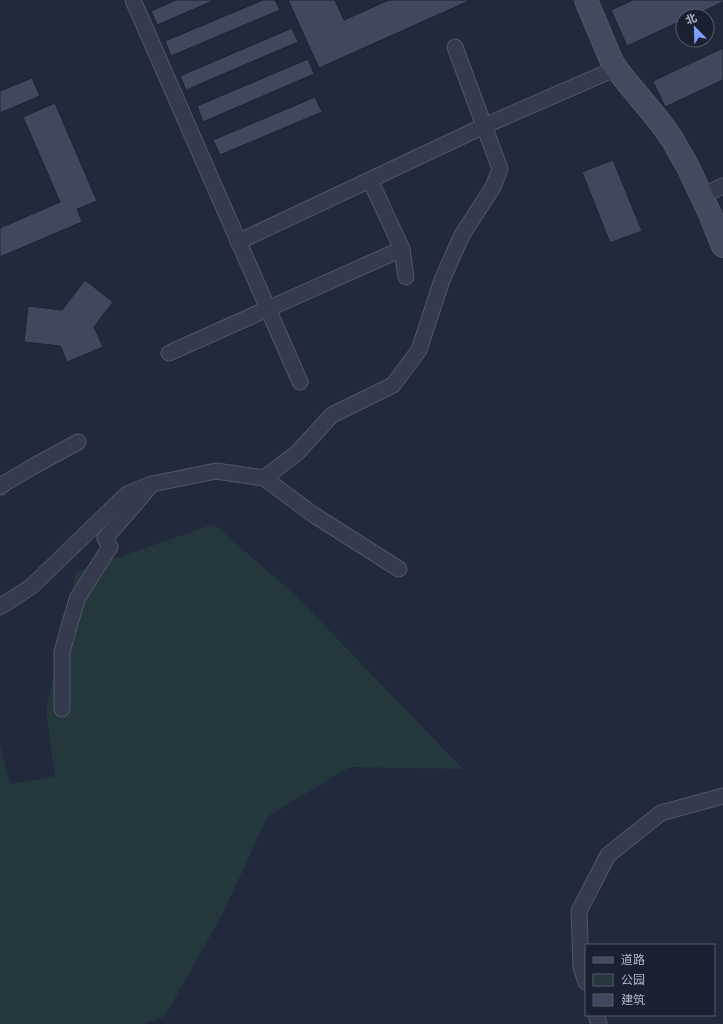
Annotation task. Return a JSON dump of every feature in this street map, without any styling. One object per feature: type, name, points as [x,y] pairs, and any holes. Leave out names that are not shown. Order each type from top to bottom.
[{"type":"street","points":[[133,0],[300,382]]},
{"type":"street","points":[[586,0],[612,62],[668,134],[688,168],[710,214],[723,246]]},
{"type":"street","points":[[264,478],[297,453],[332,414],[393,385],[419,350],[442,280],[462,235],[493,187],[500,169],[455,47]]},
{"type":"street","points":[[238,242],[484,126],[617,68]]},
{"type":"street","points":[[370,180],[402,249],[406,277]]},
{"type":"street","points":[[701,196],[723,186]]},
{"type":"street","points":[[169,353],[402,249]]},
{"type":"street","points":[[0,487],[78,442]]},
{"type":"street","points":[[0,607],[32,586],[126,494],[152,484],[216,471],[264,478],[314,515],[399,570]]},
{"type":"street","points":[[62,709],[62,652],[78,597],[110,547],[105,538],[152,484]]},
{"type":"street","points":[[585,978],[582,967],[579,911],[608,854],[661,813],[723,796]]},
{"type":"green space","points":[[214,524],[296,596],[463,769],[350,767],[268,816],[222,915],[165,1016],[144,1024],[0,1024],[0,745],[10,784],[55,776],[46,710],[76,572]]},
{"type":"building","points":[[176,0],[215,0],[157,25],[151,11]]},
{"type":"building","points":[[263,0],[275,0],[280,10],[171,56],[165,41]]},
{"type":"building","points":[[288,0],[335,0],[344,20],[389,0],[471,0],[319,68]]},
{"type":"building","points":[[633,0],[723,0],[723,2],[710,8],[675,8],[675,24],[627,46],[611,10]]},
{"type":"building","points":[[292,28],[298,42],[186,90],[180,76]]},
{"type":"building","points":[[723,48],[723,80],[665,107],[653,81]]},
{"type":"building","points":[[308,59],[314,74],[203,122],[197,106]]},
{"type":"building","points":[[32,78],[40,96],[0,113],[0,91]]},
{"type":"building","points":[[315,97],[322,112],[220,155],[213,140]]},
{"type":"building","points":[[55,103],[97,201],[77,209],[82,222],[0,257],[0,228],[60,202],[23,117]]},
{"type":"building","points":[[613,160],[642,231],[610,243],[582,172]]},
{"type":"building","points":[[85,280],[113,302],[94,327],[103,347],[67,362],[60,346],[24,342],[28,306],[62,310]]}]
